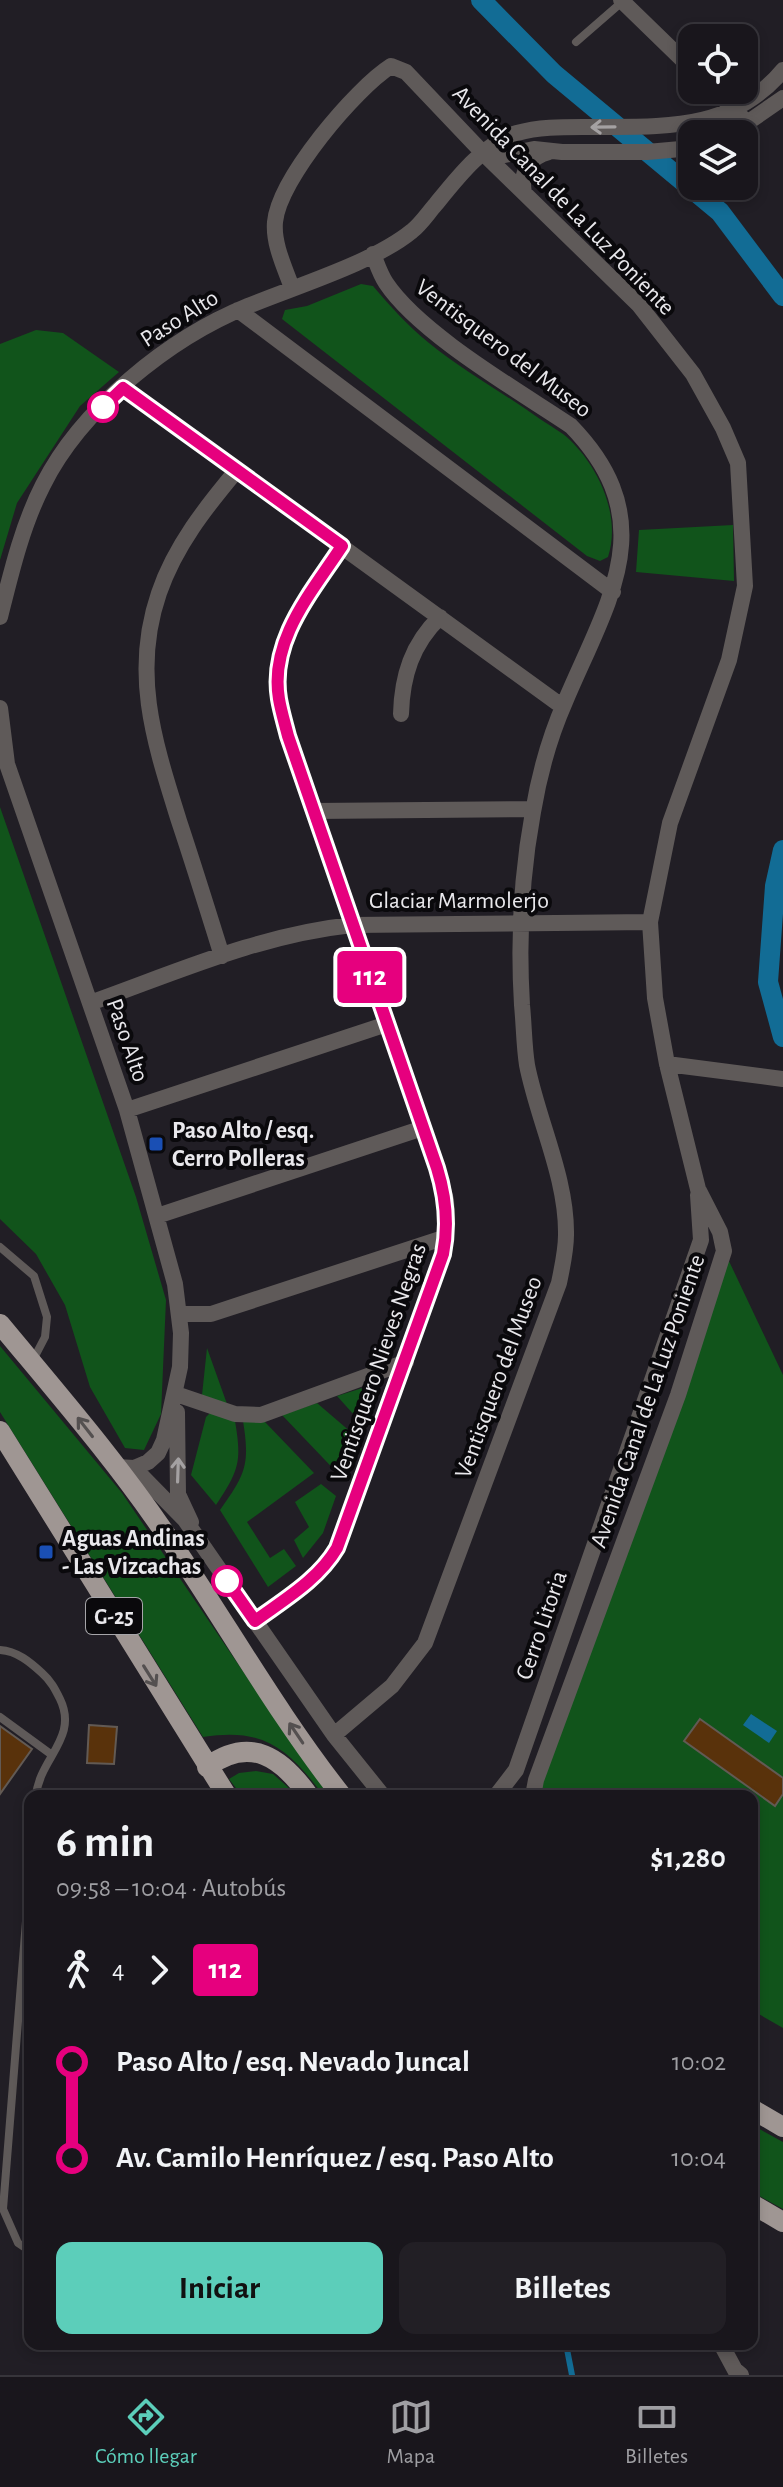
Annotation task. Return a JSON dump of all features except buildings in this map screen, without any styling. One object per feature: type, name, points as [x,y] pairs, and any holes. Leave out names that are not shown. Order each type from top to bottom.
[{"type":"main road","points":[[0,1324],[126,1468],[313,1759],[337,1790]]},
{"type":"main road","name":"G-25","points":[[0,1431],[223,1790]]},
{"type":"main road","points":[[207,1767],[241,1751],[260,1754],[285,1767],[304,1790]]},
{"type":"main road","points":[[758,2112],[783,2127]]},
{"type":"main road","points":[[758,2210],[783,2222]]},
{"type":"street","points":[[622,1],[678,55]]},
{"type":"street","name":"Avenida Canal de La Luz Poniente","points":[[292,288],[278,250],[274,224],[280,197],[303,159],[375,76],[391,66],[406,72],[483,153],[639,305],[693,374],[723,428],[738,463],[745,586],[729,660],[670,823],[650,922],[655,998],[667,1064],[698,1189],[720,1232],[724,1251],[678,1395],[534,1790]]},
{"type":"street","points":[[734,110],[765,88],[783,70]]},
{"type":"street","points":[[751,120],[783,98]]},
{"type":"street","points":[[728,104],[744,120]]},
{"type":"street","name":"Paso Alto","points":[[0,617],[22,540],[41,488],[57,460],[83,426],[157,356],[194,331],[373,254],[414,230],[483,153],[501,139],[551,128],[676,126],[734,110]]},
{"type":"street","points":[[483,153],[500,156],[534,149],[647,152],[678,149]]},
{"type":"street","points":[[524,193],[523,178],[529,164],[543,154],[560,151]]},
{"type":"street","name":"Ventisquero del Museo","points":[[334,1735],[392,1686],[425,1643],[559,1283],[566,1235],[563,1202],[527,1063],[519,925],[521,889],[533,809],[563,707],[613,592],[622,548],[615,487],[587,443],[571,426],[414,315],[385,281],[373,254]]},
{"type":"street","points":[[238,310],[613,592]]},
{"type":"street","points":[[123,388],[563,707]]},
{"type":"street","points":[[222,956],[154,739],[146,689],[149,644],[159,594],[201,512],[237,470]]},
{"type":"street","name":"Ventisquero Nieves Negras","points":[[255,1621],[315,1577],[332,1556],[406,1362],[446,1237],[446,1200],[288,736],[278,697],[279,662],[287,632],[342,546]]},
{"type":"street","points":[[401,714],[402,694],[413,652],[440,617]]},
{"type":"street","name":"Paso Alto","points":[[0,708],[7,764],[127,1110],[175,1284],[180,1358],[176,1394],[178,1494],[200,1542]]},
{"type":"street","points":[[314,811],[533,809]]},
{"type":"street","name":"Glaciar Marmolerjo","points":[[90,1003],[274,937],[352,925],[650,922]]},
{"type":"street","points":[[127,1110],[387,1024]]},
{"type":"street","points":[[667,1064],[783,1079]]},
{"type":"street","points":[[157,1216],[423,1128]]},
{"type":"street","name":"Cerro Litoria","points":[[501,1790],[516,1770],[701,1240],[698,1189]]},
{"type":"street","points":[[179,1314],[211,1314],[446,1237]]},
{"type":"street","points":[[176,1394],[235,1414],[261,1415],[406,1362]]},
{"type":"street","name":"Paso Alto","points":[[126,1468],[148,1462],[158,1453],[176,1394]]},
{"type":"street","points":[[126,1468],[185,1520],[334,1735],[378,1790]]},
{"type":"street","points":[[724,2350],[741,2375]]},
{"type":"lane","points":[[576,42],[622,1]]},
{"type":"lane","points":[[0,1247],[34,1276],[47,1317],[45,1337],[32,1362]]},
{"type":"lane","points":[[0,1650],[9,1650],[29,1661],[51,1681],[65,1710],[64,1734],[37,1781],[36,1790]]},
{"type":"lane","points":[[0,1717],[52,1755]]},
{"type":"lane","points":[[24,1946],[3,2209],[18,2243],[24,2247]]},
{"type":"green space","points":[[361,284],[373,286],[407,323],[442,353],[560,432],[581,452],[599,479],[610,510],[612,526],[608,557],[600,561],[587,556],[282,319],[285,310],[307,306]]},
{"type":"green space","points":[[36,330],[63,333],[119,372],[80,406],[17,503],[0,560],[0,344]]},
{"type":"green space","points":[[733,525],[734,581],[636,572],[639,530]]},
{"type":"green space","points":[[0,807],[136,1197],[166,1300],[161,1414],[144,1450],[125,1448],[90,1387],[65,1305],[36,1254],[0,1219]]},
{"type":"green space","points":[[728,1259],[783,1375],[783,2028],[758,2014],[758,1790],[533,1788]]},
{"type":"green space","points":[[0,1346],[122,1493],[272,1714],[328,1790],[319,1790],[286,1754],[259,1739],[243,1735],[203,1737],[0,1412]]},
{"type":"green space","points":[[207,1348],[227,1404],[202,1395]]},
{"type":"green space","points":[[372,1385],[370,1407],[364,1426],[337,1396]]},
{"type":"green space","points":[[317,1403],[359,1439],[345,1481],[282,1415]]},
{"type":"green space","points":[[211,1412],[235,1421],[238,1446],[234,1474],[216,1505],[191,1475],[206,1417]]},
{"type":"green space","points":[[243,1421],[265,1422],[314,1473],[247,1522],[270,1558],[284,1549],[296,1566],[268,1587],[220,1510],[236,1487],[244,1468],[246,1448]]},
{"type":"green space","points":[[321,1484],[336,1496],[323,1533],[303,1558],[294,1540],[309,1527],[295,1502]]},
{"type":"green space","points":[[256,1771],[273,1774],[291,1790],[237,1790],[229,1779],[239,1773]]},
{"type":"green space","points":[[758,2128],[783,2142],[783,2209],[758,2195]]},
{"type":"water","points":[[751,1714],[777,1731],[769,1743],[743,1725]]},
{"type":"waterway","points":[[481,0],[554,74],[720,212],[783,296]]},
{"type":"waterway","points":[[783,850],[775,886],[768,982],[783,1037]]},
{"type":"waterway","points":[[567,2350],[572,2375]]},
{"type":"bus line","name":"112","points":[[103,407],[123,388],[342,546],[287,632],[279,662],[278,697],[288,736],[446,1200],[443,1254],[337,1548],[315,1577],[255,1621],[227,1581]]},
{"type":"place","name":"Paso Alto / esq. Cerro Polleras","points":[[156,1144]]},
{"type":"place","name":"Aguas Andinas - Las Vizcachas","points":[[46,1552]]}]
